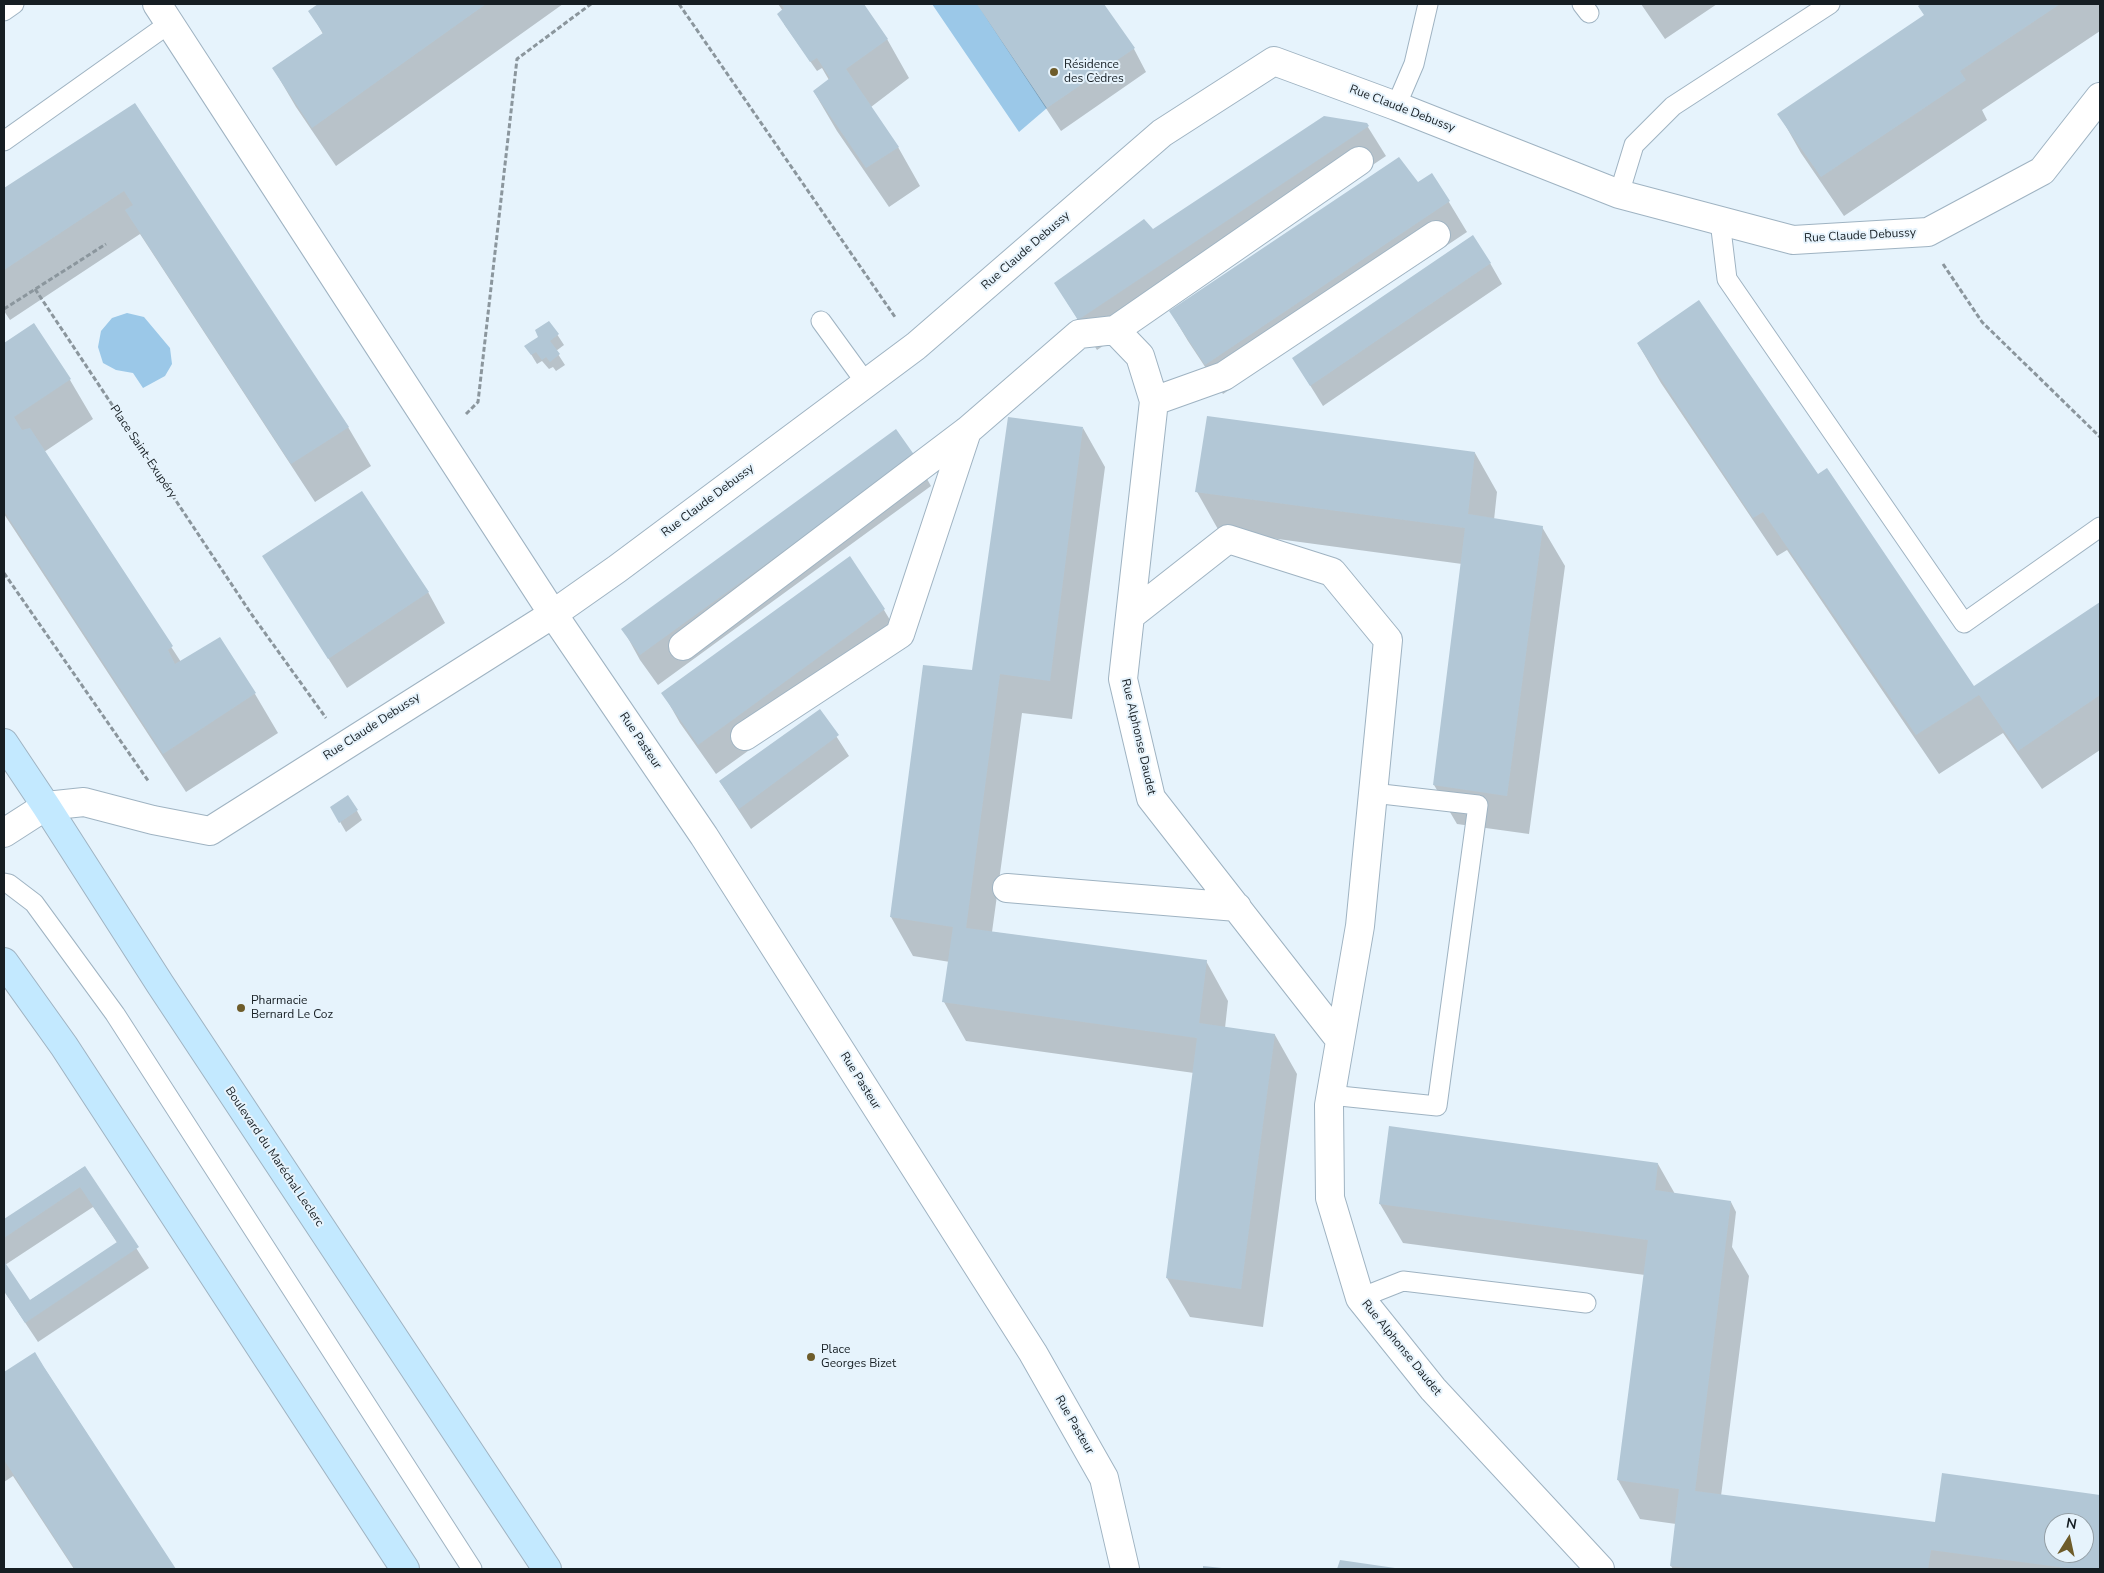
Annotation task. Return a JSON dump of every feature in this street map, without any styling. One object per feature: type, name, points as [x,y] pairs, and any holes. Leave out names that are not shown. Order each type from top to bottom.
[{"type":"main road","name":"Boulevard du Maréchal Leclerc","points":[[4,743],[165,992],[547,1569]]},
{"type":"main road","points":[[4,962],[64,1046],[405,1569]]},
{"type":"street","name":"Rue Pasteur","points":[[164,13],[553,614],[704,836],[1033,1353],[1104,1478],[1125,1569]]},
{"type":"street","name":"Rue Claude Debussy","points":[[4,834],[46,806],[84,802],[153,820],[210,831],[553,614],[617,569],[916,346],[1162,133],[1274,61],[1396,106],[1619,194],[1793,240],[1928,232],[2042,171],[2100,97]]},
{"type":"street","points":[[683,646],[967,431],[1079,334],[1115,330],[1359,161]]},
{"type":"street","points":[[1154,402],[1224,376],[1436,235]]},
{"type":"street","points":[[1115,330],[1140,356],[1154,402],[1130,616]]},
{"type":"street","points":[[745,736],[900,634],[967,431]]},
{"type":"street","name":"Rue Alphonse Daudet","points":[[1340,1040],[1151,798],[1123,680],[1130,616],[1228,539],[1332,572],[1388,640],[1360,926],[1340,1040],[1330,1095],[1330,1198],[1360,1298],[1433,1389],[1600,1569]]},
{"type":"street","points":[[1007,888],[1237,907]]},
{"type":"lane","points":[[4,11],[14,4]]},
{"type":"lane","points":[[1396,106],[1414,64],[1428,4]]},
{"type":"lane","points":[[1619,194],[1634,144],[1673,106],[1830,4]]},
{"type":"lane","points":[[4,141],[164,13]]},
{"type":"lane","points":[[1720,221],[1727,279],[1964,623],[2100,527]]},
{"type":"lane","points":[[822,321],[866,383]]},
{"type":"lane","points":[[1330,1095],[1437,1106],[1478,805],[1373,793]]},
{"type":"lane","points":[[4,883],[9,884],[34,903],[114,1014],[472,1569]]},
{"type":"lane","points":[[1360,1298],[1403,1281],[1586,1303]]},
{"type":"path","points":[[440,440],[478,402],[517,58],[591,4]]},
{"type":"path","points":[[679,4],[916,346]]},
{"type":"path","points":[[1928,232],[1940,260],[1982,322],[2100,437]]},
{"type":"path","points":[[4,309],[106,244]]},
{"type":"path","name":"Place Saint-Exupéry","points":[[35,289],[252,614],[345,745]]},
{"type":"path","points":[[4,573],[157,793],[153,820]]},
{"type":"shaded area","points":[[932,4],[977,4],[1047,108],[1019,132]]},
{"type":"shaded area","points":[[127,313],[144,317],[170,348],[172,364],[165,376],[143,388],[133,373],[116,370],[103,363],[98,347],[101,331],[112,318]]},
{"type":"building","points":[[318,4],[486,4],[312,128],[272,68],[323,33],[308,11]]},
{"type":"building","points":[[781,4],[864,4],[888,39],[846,69],[899,147],[866,168],[813,91],[830,78],[817,58],[810,62],[777,14],[784,8]]},
{"type":"building","name":"Résidence des Cèdres","points":[[977,4],[1104,4],[1135,48],[1047,108]]},
{"type":"building","points":[[1921,4],[2060,4],[1960,71],[1966,80],[1821,177],[1777,114],[1924,15],[1918,6]]},
{"type":"building","points":[[135,103],[349,427],[291,464],[125,210],[133,205],[124,191],[4,270],[4,188]]},
{"type":"building","points":[[1324,116],[1367,123],[1369,126],[1078,320],[1054,283],[1144,219],[1153,229]]},
{"type":"building","points":[[1399,157],[1418,182],[1432,173],[1450,201],[1205,365],[1169,311]]},
{"type":"building","points":[[1473,235],[1491,263],[1310,386],[1292,358]]},
{"type":"building","points":[[1699,300],[1818,474],[1827,468],[1974,686],[2100,602],[2100,695],[2018,751],[1979,695],[1916,735],[1763,512],[1753,518],[1637,343]]},
{"type":"building","points":[[549,321],[559,334],[550,341],[560,354],[550,362],[546,357],[542,360],[536,352],[531,355],[524,346],[538,337],[535,330]]},
{"type":"building","points":[[34,323],[71,379],[14,417],[22,430],[30,428],[173,646],[168,650],[175,664],[220,637],[256,693],[163,754],[4,511],[4,343]]},
{"type":"building","points":[[1207,416],[1475,452],[1468,514],[1543,526],[1507,796],[1433,785],[1465,528],[1195,492]]},
{"type":"building","points":[[1008,417],[1083,427],[1050,681],[1000,674],[966,928],[1207,960],[1199,1023],[1275,1034],[1241,1289],[1166,1278],[1197,1038],[942,1002],[953,927],[890,917],[923,665],[972,670]]},
{"type":"building","points":[[896,429],[915,456],[640,655],[621,629]]},
{"type":"building","points":[[362,491],[429,592],[328,659],[262,556]]},
{"type":"building","points":[[850,556],[885,609],[698,745],[661,693]]},
{"type":"building","points":[[820,709],[839,735],[739,809],[719,781]]},
{"type":"building","points":[[348,795],[358,810],[339,823],[330,807]]},
{"type":"building","points":[[1389,1126],[1658,1163],[1655,1190],[1731,1201],[1695,1491],[1935,1522],[1942,1473],[2100,1495],[2100,1569],[2074,1569],[1931,1550],[1928,1569],[1695,1569],[1670,1566],[1679,1489],[1617,1480],[1648,1240],[1379,1204]]},
{"type":"building","points":[[85,1166],[139,1247],[25,1323],[4,1291],[4,1261],[30,1300],[117,1242],[80,1187],[4,1238],[4,1219]]},
{"type":"building","points":[[35,1352],[176,1569],[75,1569],[4,1460],[4,1372]]},
{"type":"building","points":[[1340,1560],[1395,1568],[1395,1569],[1337,1569]]},
{"type":"building","points":[[1203,1566],[1222,1568],[1222,1569],[1203,1569]]},
{"type":"place","name":"Résidence des Cèdres","points":[[1054,72]]},
{"type":"place","name":"Pharmacie Bernard Le Coz","points":[[241,1008]]},
{"type":"place","name":"Place Georges Bizet","points":[[811,1357]]}]
